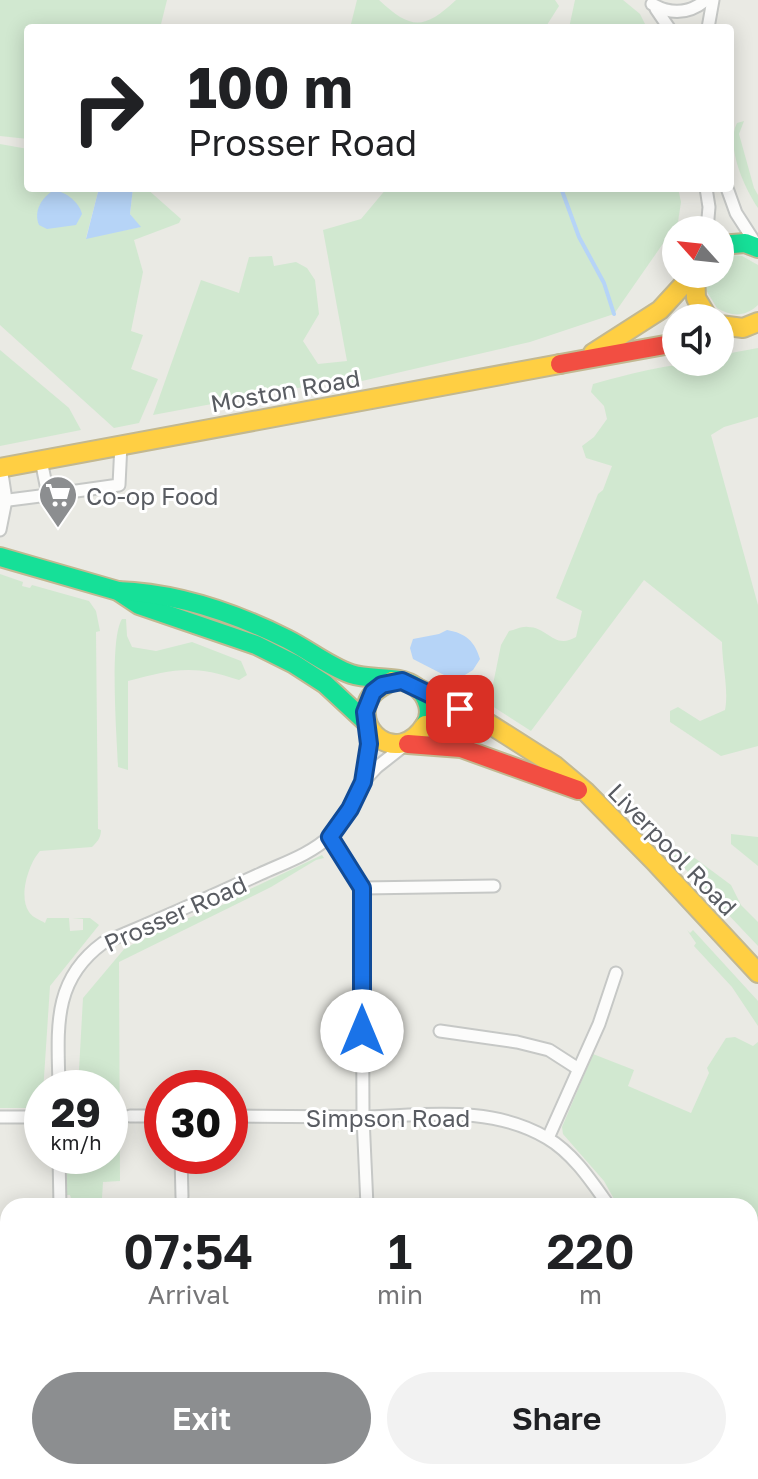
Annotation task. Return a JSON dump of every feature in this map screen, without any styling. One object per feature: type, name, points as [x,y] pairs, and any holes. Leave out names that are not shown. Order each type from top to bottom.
[{"type":"highway","points":[[734,244],[758,247]]},
{"type":"highway","name":"Moston Road","points":[[579,361],[648,322],[683,288]]},
{"type":"highway","points":[[734,328],[758,322]]},
{"type":"highway","name":"Moston Road","points":[[0,468],[662,346]]},
{"type":"highway","points":[[0,557],[118,591],[142,591],[226,615],[279,636],[351,674],[411,684],[419,689],[429,708],[425,730],[407,744],[396,745],[379,740],[367,724],[325,684],[278,655],[210,627],[139,605],[118,591]]},
{"type":"highway","points":[[367,724],[365,712],[373,692],[392,681]]},
{"type":"highway","name":"Liverpool Road","points":[[419,689],[508,734],[554,765],[586,792],[758,973]]},
{"type":"highway","name":"Liverpool Road","points":[[407,744],[461,748],[586,792]]},
{"type":"street","points":[[650,2],[670,12],[683,12],[706,0]]},
{"type":"street","points":[[709,24],[713,0]]},
{"type":"street","points":[[650,2],[666,24]]},
{"type":"street","points":[[707,192],[708,216]]},
{"type":"street","points":[[728,192],[736,213],[758,247]]},
{"type":"street","points":[[3,500],[119,485],[121,444]]},
{"type":"street","points":[[41,460],[48,495]]},
{"type":"street","points":[[0,468],[3,500],[0,530]]},
{"type":"street","name":"Prosser Road","points":[[59,1070],[58,1019],[64,994],[86,955],[103,943],[297,857],[330,837],[350,809],[363,782],[368,757],[367,724]]},
{"type":"street","name":"Prosser Road","points":[[363,782],[407,744]]},
{"type":"street","points":[[330,837],[362,888],[363,1117],[367,1198]]},
{"type":"street","points":[[362,888],[494,886]]},
{"type":"street","points":[[548,1138],[599,1024],[616,973]]},
{"type":"street","points":[[440,1031],[549,1050],[577,1068]]},
{"type":"street","name":"Simpson Road","points":[[248,1116],[363,1117],[444,1113],[499,1120],[548,1138],[585,1172],[603,1198]]},
{"type":"street","points":[[130,1116],[144,1116]]},
{"type":"street","points":[[0,1117],[24,1117]]},
{"type":"street","points":[[59,1174],[60,1198]]},
{"type":"street","points":[[181,1174],[182,1197]]},
{"type":"green space","points":[[0,0],[167,0],[161,24],[24,24],[24,139],[0,136]]},
{"type":"green space","points":[[357,0],[379,0],[400,17],[418,22],[435,17],[456,0],[555,0],[559,6],[548,24],[351,24]]},
{"type":"green space","points":[[575,0],[623,0],[640,14],[645,24],[570,24]]},
{"type":"green space","points":[[744,121],[739,134],[758,195],[758,208],[742,179],[735,155],[734,132],[737,123]]},
{"type":"green space","points":[[0,144],[24,148],[24,192],[98,192],[86,238],[140,227],[130,214],[133,192],[151,192],[181,219],[179,223],[134,240],[143,272],[131,331],[143,335],[131,369],[158,379],[139,423],[114,428],[0,325]]},
{"type":"green space","points":[[384,192],[679,192],[681,202],[679,216],[662,216],[662,245],[614,314],[530,342],[349,384],[346,379],[153,415],[201,280],[239,293],[249,257],[272,256],[274,266],[296,262],[307,268],[315,280],[319,314],[303,341],[318,364],[347,361],[323,230],[361,219]]},
{"type":"green space","points":[[734,255],[758,265],[758,305],[748,312],[734,314],[734,304],[715,304],[706,290],[734,288]]},
{"type":"green space","points":[[758,348],[758,417],[724,427],[711,435],[758,605],[758,746],[721,756],[670,722],[670,711],[678,707],[700,721],[725,710],[722,642],[644,580],[531,731],[489,704],[501,645],[509,631],[528,627],[541,630],[556,640],[576,637],[582,611],[556,598],[612,466],[586,458],[582,446],[594,437],[607,419],[604,406],[591,392],[593,384],[662,368],[662,376],[734,376],[734,352]]},
{"type":"green space","points":[[0,350],[69,408],[81,430],[0,446]]},
{"type":"green space","points":[[0,574],[23,582],[22,586],[30,588],[32,585],[89,601],[96,611],[100,631],[96,632],[98,829],[101,830],[92,847],[40,851],[29,871],[25,897],[29,912],[34,917],[45,923],[47,918],[69,918],[70,931],[83,930],[83,919],[72,918],[90,918],[99,925],[50,986],[44,1070],[24,1070],[24,1108],[0,1108]]},
{"type":"green space","points":[[122,619],[126,619],[127,636],[132,647],[156,651],[192,642],[241,661],[247,675],[239,680],[209,672],[183,670],[128,681],[128,770],[118,767],[115,713],[116,646]]},
{"type":"green space","points":[[731,834],[758,837],[758,866],[731,844]]},
{"type":"green space","points":[[678,849],[731,885],[741,905],[758,922],[758,946],[671,854]]},
{"type":"green space","points":[[322,855],[324,858],[119,962],[119,1070],[79,1070],[83,998],[125,948],[230,902],[231,898]]},
{"type":"green space","points":[[687,930],[690,933],[693,930],[758,1001],[758,1026],[732,987],[694,946],[696,943]]},
{"type":"green space","points":[[735,1037],[753,1046],[758,1042],[758,1198],[614,1198],[604,1181],[563,1134],[562,1127],[593,1054],[634,1070],[628,1086],[691,1113],[709,1073],[707,1068],[726,1038]]},
{"type":"green space","points":[[67,1174],[120,1174],[120,1181],[103,1182],[102,1198],[71,1198],[67,1195]]},
{"type":"water","points":[[51,192],[61,192],[75,202],[82,214],[76,225],[47,229],[39,225],[37,215],[46,196]]},
{"type":"water","points":[[98,192],[133,192],[130,214],[141,227],[86,239]]},
{"type":"water","points":[[447,630],[469,639],[480,659],[473,670],[460,678],[446,676],[413,659],[410,648],[413,639]]},
{"type":"waterway","points":[[562,192],[579,237],[604,283],[614,314]]},
{"type":"traffic: fast","points":[[734,244],[745,243],[758,248]]},
{"type":"traffic: fast","points":[[0,557],[118,591],[139,605],[256,645],[325,684],[367,723]]},
{"type":"traffic: fast","points":[[118,591],[162,596],[205,606],[295,643],[351,674],[409,683],[426,700],[429,715],[425,725]]},
{"type":"traffic: slow","points":[[593,353],[660,310],[680,288]]},
{"type":"traffic: slow","points":[[696,288],[700,304]]},
{"type":"traffic: slow","points":[[734,327],[743,328],[758,322]]},
{"type":"traffic: slow","points":[[0,468],[560,364]]},
{"type":"traffic: slow","points":[[392,681],[371,696],[366,708],[371,730],[380,739],[402,743],[414,738],[425,725]]},
{"type":"traffic: slow","points":[[419,689],[480,718],[554,765],[586,792],[654,861],[758,973]]},
{"type":"traffic: jam","points":[[560,364],[662,346]]},
{"type":"traffic: jam","points":[[408,744],[461,748],[578,790]]},
{"type":"place","name":"Co-op Food","points":[[58,529]]},
{"type":"route","points":[[362,1031],[362,888],[330,837],[350,809],[363,782],[369,744],[365,712],[368,701],[382,685],[402,681],[460,709]]}]
